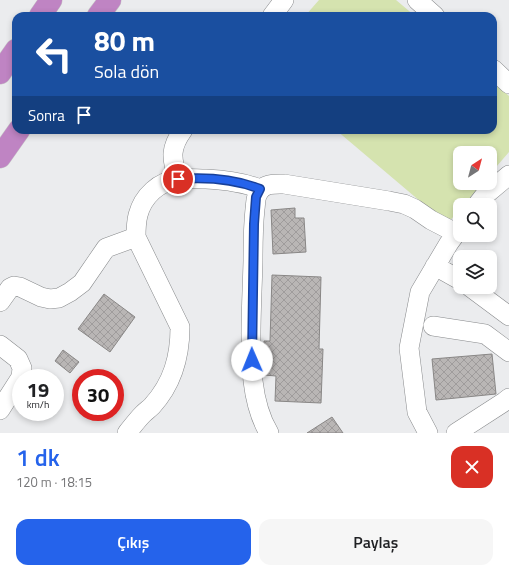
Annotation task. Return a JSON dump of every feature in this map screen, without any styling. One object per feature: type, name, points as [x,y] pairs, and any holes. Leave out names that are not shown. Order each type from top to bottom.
[{"type":"highway","points":[[43,12],[51,0]]},
{"type":"highway","points":[[101,12],[110,0]]},
{"type":"highway","points":[[0,73],[12,56]]},
{"type":"highway","points":[[0,157],[16,134]]},
{"type":"street","points":[[275,12],[284,0]]},
{"type":"street","points":[[417,0],[430,12]]},
{"type":"street","points":[[497,73],[509,84]]},
{"type":"street","points":[[178,179],[173,165],[172,153],[182,134]]},
{"type":"street","points":[[482,198],[509,175]]},
{"type":"street","points":[[127,433],[151,407],[166,387],[176,364],[180,339],[180,326],[136,237],[136,226],[141,206],[153,190],[169,181],[178,179],[227,180],[251,185],[260,189]]},
{"type":"street","points":[[269,433],[260,414],[256,398],[253,381],[251,349],[254,224],[256,197],[260,189],[268,184],[284,184],[404,204],[415,208],[431,220],[453,228]]},
{"type":"street","points":[[0,302],[10,288],[14,286],[20,287],[40,297],[50,299],[59,298],[82,283],[106,248],[136,237]]},
{"type":"street","points":[[428,433],[417,412],[409,348],[420,292],[453,237]]},
{"type":"street","points":[[435,266],[453,276]]},
{"type":"street","points":[[479,294],[509,316]]},
{"type":"street","points":[[433,326],[485,334],[509,352]]},
{"type":"street","points":[[0,345],[18,359],[22,368],[22,373],[0,410]]},
{"type":"street","points":[[456,433],[509,398]]},
{"type":"green space","points":[[319,0],[396,0],[410,12],[308,12]]},
{"type":"green space","points":[[497,86],[509,96],[509,152],[497,166],[497,146],[453,146],[453,190],[476,190],[470,198],[453,198],[453,217],[447,224],[341,134],[497,134]]},
{"type":"building","points":[[295,208],[295,218],[304,218],[306,252],[273,254],[271,210]]},
{"type":"building","points":[[272,275],[321,277],[319,349],[323,349],[321,403],[275,401],[276,376],[264,375],[264,341],[270,341]]},
{"type":"building","points":[[104,294],[135,317],[110,352],[78,329]]},
{"type":"building","points":[[63,350],[79,362],[70,373],[55,361]]},
{"type":"building","points":[[492,354],[496,394],[436,400],[432,359]]},
{"type":"building","points":[[332,417],[343,433],[307,433]]},
{"type":"route","points":[[178,179],[227,180],[251,185],[260,189],[256,197],[254,224],[252,360]]}]
